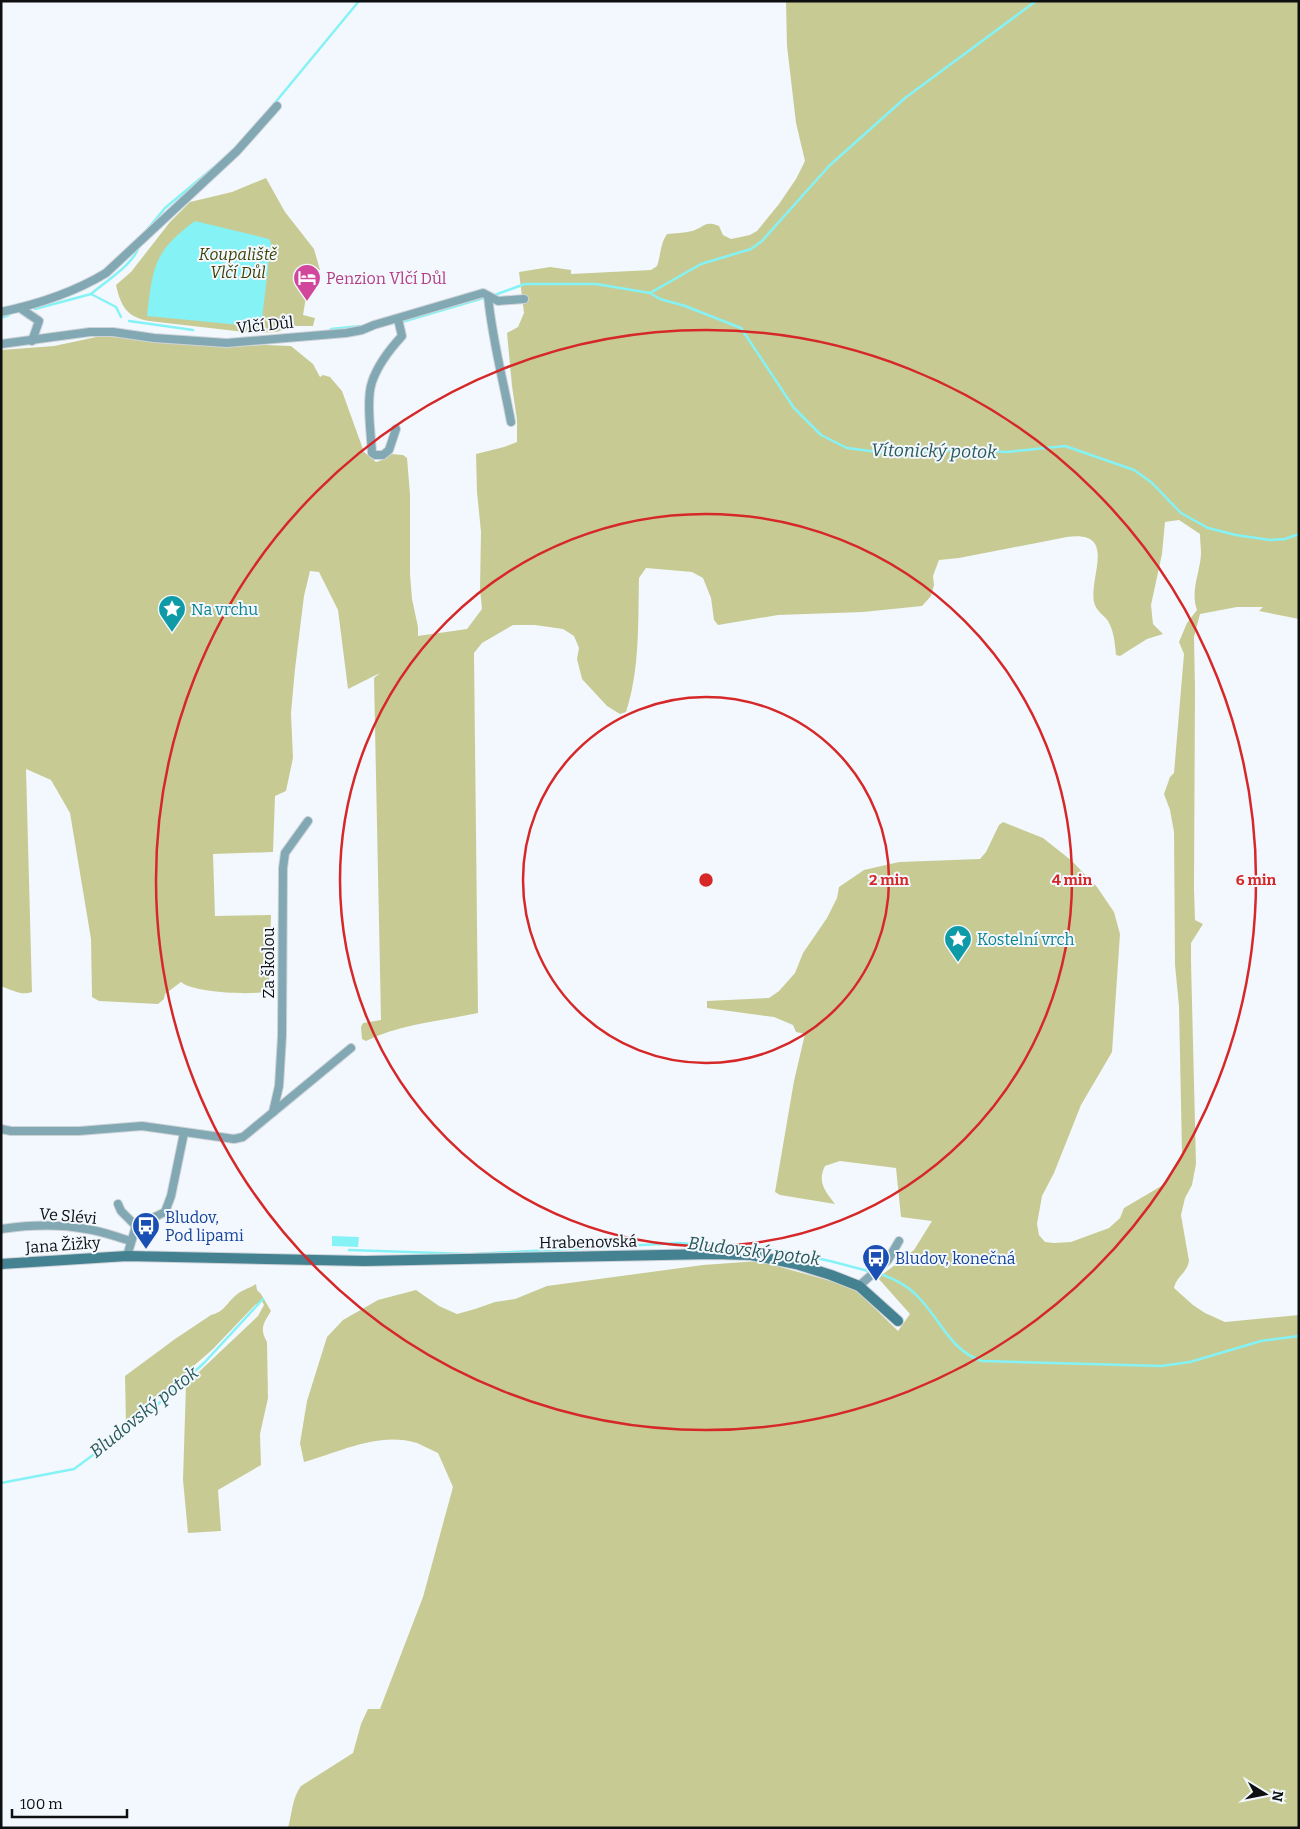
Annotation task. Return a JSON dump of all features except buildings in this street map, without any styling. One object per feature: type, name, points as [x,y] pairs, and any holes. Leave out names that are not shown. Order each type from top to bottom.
[{"type":"street","points":[[1,312],[20,308],[69,292],[84,286],[106,273],[238,151],[276,106]]},
{"type":"street","name":"Vlčí Důl","points":[[1,344],[90,332],[113,332],[154,338],[227,343],[346,333],[362,330],[483,293],[498,301],[524,299]]},
{"type":"street","points":[[488,296],[494,348],[505,388],[510,422]]},
{"type":"street","points":[[20,308],[39,321],[32,341]]},
{"type":"street","points":[[396,429],[389,450],[383,455],[372,453],[371,383],[389,350],[402,336],[398,319]]},
{"type":"street","name":"Za školou","points":[[273,1112],[279,1086],[282,1036],[283,868],[285,853],[308,821]]},
{"type":"street","points":[[1,1129],[78,1131],[142,1126],[234,1139],[243,1137],[351,1048]]},
{"type":"street","points":[[127,1256],[136,1226],[165,1212],[171,1196],[184,1133]]},
{"type":"street","points":[[118,1204],[121,1211],[136,1226]]},
{"type":"street","name":"Ve Slévi","points":[[1,1229],[18,1226],[86,1228],[131,1241]]},
{"type":"street","points":[[859,1286],[888,1260],[898,1241]]},
{"type":"street","name":"Hrabenovská","points":[[312,1259],[365,1261],[713,1254],[751,1255],[796,1264],[859,1286],[898,1321]]},
{"type":"street","name":"Jana Žižky","points":[[1,1264],[127,1256],[312,1259]]},
{"type":"green space","points":[[786,1],[1299,1],[1299,619],[1259,611],[1263,607],[1237,607],[1200,614],[1194,637],[1194,889],[1195,920],[1203,924],[1191,943],[1196,1164],[1192,1185],[1185,1198],[1181,1215],[1189,1261],[1174,1288],[1205,1313],[1225,1322],[1299,1315],[1299,1828],[288,1828],[294,1801],[301,1786],[353,1753],[361,1724],[368,1709],[380,1709],[423,1597],[453,1487],[438,1453],[417,1443],[403,1440],[374,1441],[360,1444],[304,1462],[300,1443],[307,1401],[327,1337],[343,1320],[378,1300],[416,1290],[439,1306],[457,1314],[495,1302],[515,1299],[547,1286],[703,1265],[758,1261],[831,1281],[857,1291],[898,1331],[910,1314],[878,1278],[914,1250],[932,1221],[901,1217],[896,1168],[840,1161],[825,1166],[822,1177],[823,1186],[835,1204],[780,1195],[775,1192],[794,1081],[805,1034],[796,1032],[793,1025],[774,1017],[707,1008],[707,1001],[769,998],[779,991],[795,973],[803,953],[827,918],[837,898],[839,887],[864,870],[899,862],[980,859],[986,852],[999,825],[1003,822],[1043,838],[1072,861],[1097,887],[1114,912],[1120,934],[1112,1052],[1081,1105],[1054,1173],[1042,1196],[1037,1224],[1039,1235],[1045,1242],[1071,1242],[1109,1228],[1120,1218],[1124,1208],[1163,1185],[1182,1153],[1179,1006],[1175,965],[1174,832],[1170,810],[1164,794],[1170,777],[1174,773],[1184,654],[1179,642],[1187,623],[1197,610],[1195,589],[1201,554],[1200,534],[1179,520],[1165,522],[1162,554],[1151,605],[1153,624],[1163,634],[1147,639],[1120,656],[1116,655],[1110,625],[1096,608],[1094,602],[1093,591],[1098,557],[1097,548],[1092,541],[1083,537],[1067,537],[959,558],[939,560],[933,576],[934,585],[931,596],[922,606],[863,612],[778,615],[718,625],[714,620],[711,598],[703,578],[692,572],[646,568],[639,578],[634,680],[626,712],[620,714],[607,706],[582,679],[577,659],[579,648],[574,636],[563,629],[535,625],[513,625],[482,643],[474,653],[478,1013],[407,1027],[366,1041],[362,1039],[361,1027],[363,1023],[381,1020],[374,678],[380,673],[348,689],[338,610],[319,572],[310,571],[304,596],[291,713],[293,758],[286,791],[275,796],[273,852],[213,854],[215,916],[271,915],[269,985],[267,991],[249,993],[209,991],[181,982],[165,994],[164,999],[158,1004],[99,1001],[92,997],[91,939],[70,813],[51,780],[26,769],[32,992],[20,993],[1,986],[1,350],[54,346],[101,336],[229,347],[291,346],[313,364],[320,377],[323,375],[330,377],[342,391],[364,452],[376,462],[385,459],[391,454],[403,455],[407,458],[410,494],[410,574],[418,636],[467,629],[482,609],[480,589],[481,532],[476,454],[517,442],[517,420],[507,333],[518,327],[524,313],[519,272],[550,267],[571,270],[571,274],[651,270],[657,266],[667,234],[692,231],[710,224],[719,226],[723,235],[731,239],[750,235],[757,231],[779,204],[796,179],[805,161],[796,123],[787,46]]},
{"type":"green space","name":"Koupaliště Vlčí Důl","points":[[266,178],[285,212],[314,249],[320,270],[313,270],[312,277],[314,277],[314,280],[309,280],[303,315],[315,318],[313,326],[292,326],[277,332],[253,333],[149,321],[135,317],[126,310],[116,285],[131,272],[170,222],[190,202],[232,192]]},
{"type":"green space","points":[[256,1284],[257,1290],[271,1311],[263,1329],[267,1342],[268,1398],[260,1434],[261,1465],[218,1490],[221,1531],[188,1533],[183,1480],[186,1384],[258,1316],[264,1305],[262,1301],[255,1305],[213,1349],[126,1425],[125,1376],[175,1339],[211,1315],[222,1310],[239,1293]]},
{"type":"water","points":[[195,221],[269,239],[271,243],[261,327],[147,316],[154,273],[163,252],[181,232]]},
{"type":"water","points":[[332,1236],[359,1237],[358,1247],[332,1246]]},
{"type":"waterway","points":[[274,104],[359,1]]},
{"type":"waterway","points":[[650,293],[701,264],[751,249],[762,241],[829,166],[905,98],[1036,1]]},
{"type":"waterway","points":[[142,236],[165,208],[225,158]]},
{"type":"waterway","points":[[91,294],[126,265],[132,259],[139,246]]},
{"type":"waterway","name":"Vítonický potok","points":[[492,296],[525,284],[596,284],[650,293],[660,299],[685,306],[741,328],[794,408],[821,435],[847,448],[886,453],[965,450],[1007,452],[1065,446],[1134,470],[1151,482],[1181,513],[1208,528],[1236,535],[1270,540],[1285,539],[1299,534]]},
{"type":"waterway","name":"Vítonický potok","points":[[35,309],[91,294],[116,307],[121,317]]},
{"type":"waterway","name":"Vítonický potok","points":[[402,322],[487,297]]},
{"type":"waterway","name":"Vítonický potok","points":[[1,318],[9,315]]},
{"type":"waterway","name":"Vítonický potok","points":[[129,321],[193,330]]},
{"type":"waterway","name":"Vítonický potok","points":[[331,329],[361,326]]},
{"type":"waterway","name":"Bludovský potok","points":[[473,1254],[679,1243],[777,1250],[872,1272]]},
{"type":"waterway","name":"Bludovský potok","points":[[349,1250],[467,1254]]},
{"type":"waterway","name":"Bludovský potok","points":[[877,1273],[895,1280],[916,1294],[954,1343],[971,1356],[982,1361],[1161,1366],[1190,1362],[1261,1341],[1299,1336]]},
{"type":"waterway","name":"Bludovský potok","points":[[1,1483],[74,1469],[139,1421],[204,1363],[263,1299]]},
{"type":"place","name":"Penzion Vlčí Důl","points":[[307,302]]},
{"type":"place","name":"Na vrchu","points":[[172,633]]},
{"type":"place","name":"Kostelní vrch","points":[[958,963]]},
{"type":"place","name":"Bludov, Pod lipami","points":[[146,1250]]},
{"type":"place","name":"Bludov, konečná","points":[[876,1282]]}]
